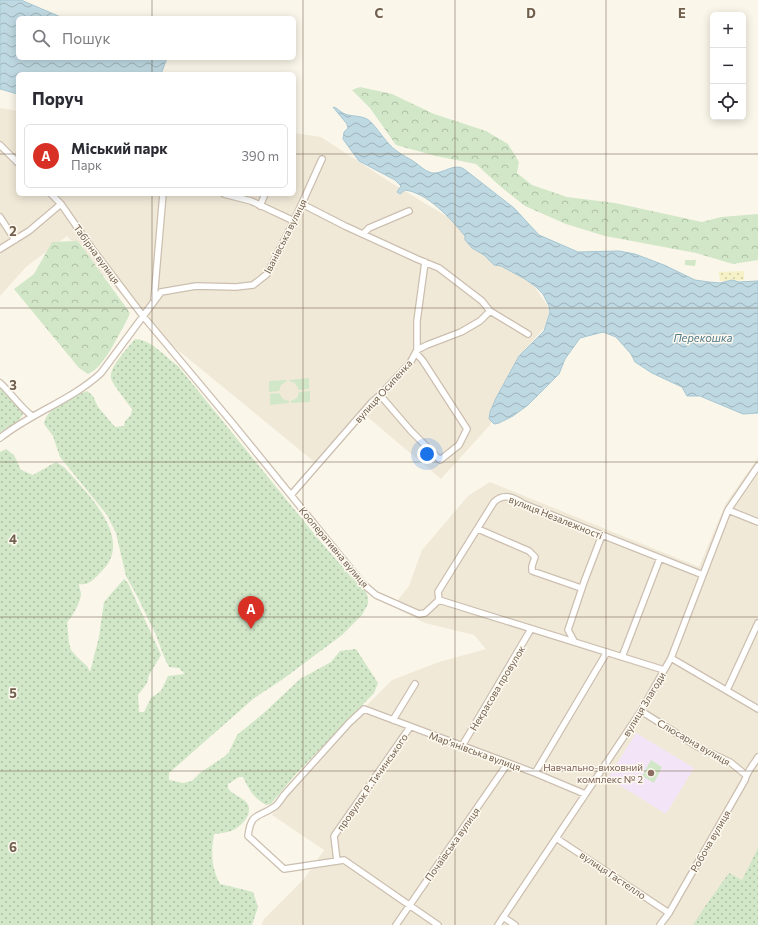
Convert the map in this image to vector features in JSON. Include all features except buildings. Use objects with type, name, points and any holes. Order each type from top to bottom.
[{"type":"street","points":[[0,146],[16,161]]},
{"type":"street","name":"Іванівська вулиця","points":[[0,438],[32,416],[89,384],[101,373],[161,292],[196,286],[236,287],[253,285],[267,274],[294,221],[322,159]]},
{"type":"street","name":"Табірна вулиця","points":[[53,196],[61,204],[93,250],[143,316]]},
{"type":"street","points":[[151,306],[155,297],[163,196]]},
{"type":"street","points":[[232,196],[251,201],[294,221]]},
{"type":"street","points":[[260,206],[264,196]]},
{"type":"street","points":[[0,249],[30,231],[61,204]]},
{"type":"street","points":[[302,204],[363,234],[439,268],[482,301],[490,311],[528,334]]},
{"type":"street","points":[[363,234],[369,228],[409,211]]},
{"type":"street","points":[[0,217],[15,240]]},
{"type":"street","points":[[380,395],[411,431],[440,460],[459,445],[467,429],[424,361],[416,351],[417,321],[425,262]]},
{"type":"street","name":"вулиця Осипенка","points":[[291,494],[372,402],[410,363],[416,351],[427,345],[461,332],[480,321],[490,311]]},
{"type":"street","name":"Кооперативна вулиця","points":[[143,316],[291,494],[363,584],[376,595],[419,614],[425,613],[438,600]]},
{"type":"street","points":[[0,382],[32,416]]},
{"type":"street","name":"вулиця Злагоди","points":[[498,925],[641,711],[671,658],[728,510],[758,466]]},
{"type":"street","name":"вулиця Незалежності","points":[[438,600],[438,592],[478,530],[494,502],[503,496],[511,497],[524,504],[703,575]]},
{"type":"street","points":[[728,510],[758,522]]},
{"type":"street","points":[[478,530],[529,551],[535,557],[532,571],[581,588]]},
{"type":"street","points":[[574,641],[568,630],[581,588],[602,535]]},
{"type":"street","points":[[622,657],[660,558]]},
{"type":"street","points":[[438,600],[664,670]]},
{"type":"street","points":[[727,690],[758,623]]},
{"type":"street","name":"Некрасова провулок","points":[[462,746],[531,629]]},
{"type":"street","points":[[535,773],[607,652]]},
{"type":"street","points":[[671,658],[758,709]]},
{"type":"street","points":[[393,720],[415,684]]},
{"type":"street","name":"Мар’янівська вулиця","points":[[337,861],[284,869],[248,836],[249,824],[256,816],[275,807],[349,723],[364,709],[535,773],[585,794]]},
{"type":"street","name":"Слюсарна вулиця","points":[[641,711],[698,747],[730,762],[746,775]]},
{"type":"street","name":"провулок Р. Тичинського","points":[[337,861],[334,836],[410,727]]},
{"type":"street","name":"Робоча вулиця","points":[[660,925],[669,913],[745,780],[746,775],[758,758]]},
{"type":"street","name":"Почаївська вулиця","points":[[396,925],[508,763]]},
{"type":"street","name":"вулиця Гастелло","points":[[556,838],[669,913]]},
{"type":"street","points":[[337,861],[344,860],[438,925]]},
{"type":"street","points":[[503,917],[515,925]]},
{"type":"shaded area","points":[[0,108],[16,111],[16,196],[296,196],[296,133],[321,137],[390,182],[451,219],[528,278],[550,309],[545,327],[521,354],[490,425],[441,479],[365,415],[317,464],[157,333],[67,236],[26,267],[0,296]]},
{"type":"shaded area","points":[[758,458],[758,925],[261,925],[264,919],[304,879],[324,850],[272,815],[308,764],[392,680],[439,662],[486,649],[474,635],[425,623],[393,606],[409,586],[422,550],[468,496],[490,482],[699,567],[726,503]]},
{"type":"shaded area","name":"Навчально-виховний комплекс № 2","points":[[636,733],[694,768],[666,814],[608,778]]},
{"type":"green space","points":[[360,87],[392,94],[434,114],[486,131],[508,144],[519,162],[517,173],[532,185],[567,197],[615,203],[702,222],[721,217],[758,214],[758,260],[733,264],[696,253],[605,236],[566,224],[525,206],[476,164],[436,156],[396,145],[370,108],[352,90]]},
{"type":"green space","points":[[77,241],[130,313],[105,358],[94,371],[88,374],[79,368],[14,289],[34,274],[52,242]]},
{"type":"green space","points":[[685,260],[696,260],[695,266],[685,265]]},
{"type":"green space","points":[[135,339],[152,345],[178,366],[315,535],[352,578],[365,590],[368,597],[368,604],[362,615],[342,635],[283,679],[253,699],[169,773],[169,780],[183,783],[192,781],[201,772],[224,757],[229,752],[237,735],[265,712],[300,679],[331,662],[340,651],[356,649],[378,683],[374,693],[295,775],[271,804],[266,805],[255,796],[243,777],[239,777],[228,784],[230,791],[246,802],[249,810],[246,818],[237,828],[229,832],[214,834],[212,847],[213,865],[220,884],[253,892],[258,907],[252,925],[0,925],[0,452],[6,449],[14,455],[21,470],[33,475],[56,462],[64,467],[95,503],[104,516],[110,531],[113,545],[110,559],[101,572],[91,581],[86,584],[79,584],[81,594],[80,601],[74,613],[67,622],[71,650],[87,666],[90,672],[99,637],[104,602],[124,579],[128,583],[161,655],[149,675],[147,683],[138,695],[139,712],[144,712],[151,698],[161,691],[168,676],[185,674],[179,668],[169,667],[156,635],[126,576],[116,533],[107,515],[60,457],[53,436],[44,424],[49,413],[61,403],[87,391],[93,396],[98,407],[115,427],[124,426],[125,421],[131,415],[132,409],[114,385],[111,374],[116,363]]},
{"type":"green space","points":[[309,378],[309,389],[299,390],[295,383],[289,381],[289,380]]},
{"type":"green space","points":[[287,380],[281,385],[279,391],[269,392],[269,381]]},
{"type":"green space","points":[[0,386],[23,414],[18,422],[0,434]]},
{"type":"green space","points":[[310,391],[310,402],[291,403],[291,401],[297,398],[299,392]]},
{"type":"green space","points":[[279,393],[283,399],[289,401],[289,403],[270,405],[270,394]]},
{"type":"green space","points":[[651,760],[662,767],[654,783],[642,776]]},
{"type":"green space","points":[[758,848],[758,925],[693,925],[729,873],[742,880]]},
{"type":"sand","points":[[744,271],[744,280],[720,281],[719,272]]},
{"type":"water","points":[[0,0],[21,0],[58,16],[16,16],[16,60],[166,60],[162,72],[16,72],[16,93],[0,89]]},
{"type":"water","name":"Перекошка","points":[[333,107],[346,114],[367,119],[392,147],[427,171],[438,173],[455,167],[464,169],[514,208],[539,235],[578,252],[619,251],[635,254],[664,265],[695,280],[720,283],[732,280],[739,282],[758,281],[758,413],[743,414],[700,396],[687,396],[682,387],[652,373],[635,362],[631,354],[616,337],[603,332],[580,338],[565,359],[559,374],[528,405],[513,416],[494,424],[489,419],[490,412],[496,398],[519,356],[544,331],[550,312],[549,306],[543,294],[525,279],[501,266],[494,265],[484,255],[472,248],[465,240],[465,236],[453,222],[430,201],[414,192],[405,190],[400,194],[397,192],[401,186],[395,180],[359,161],[343,139],[344,132],[348,128],[347,124]]},
{"type":"place","name":"Міський парк","points":[[251,629]]},
{"type":"place","name":"Навчально-виховний комплекс № 2","points":[[651,773]]}]
